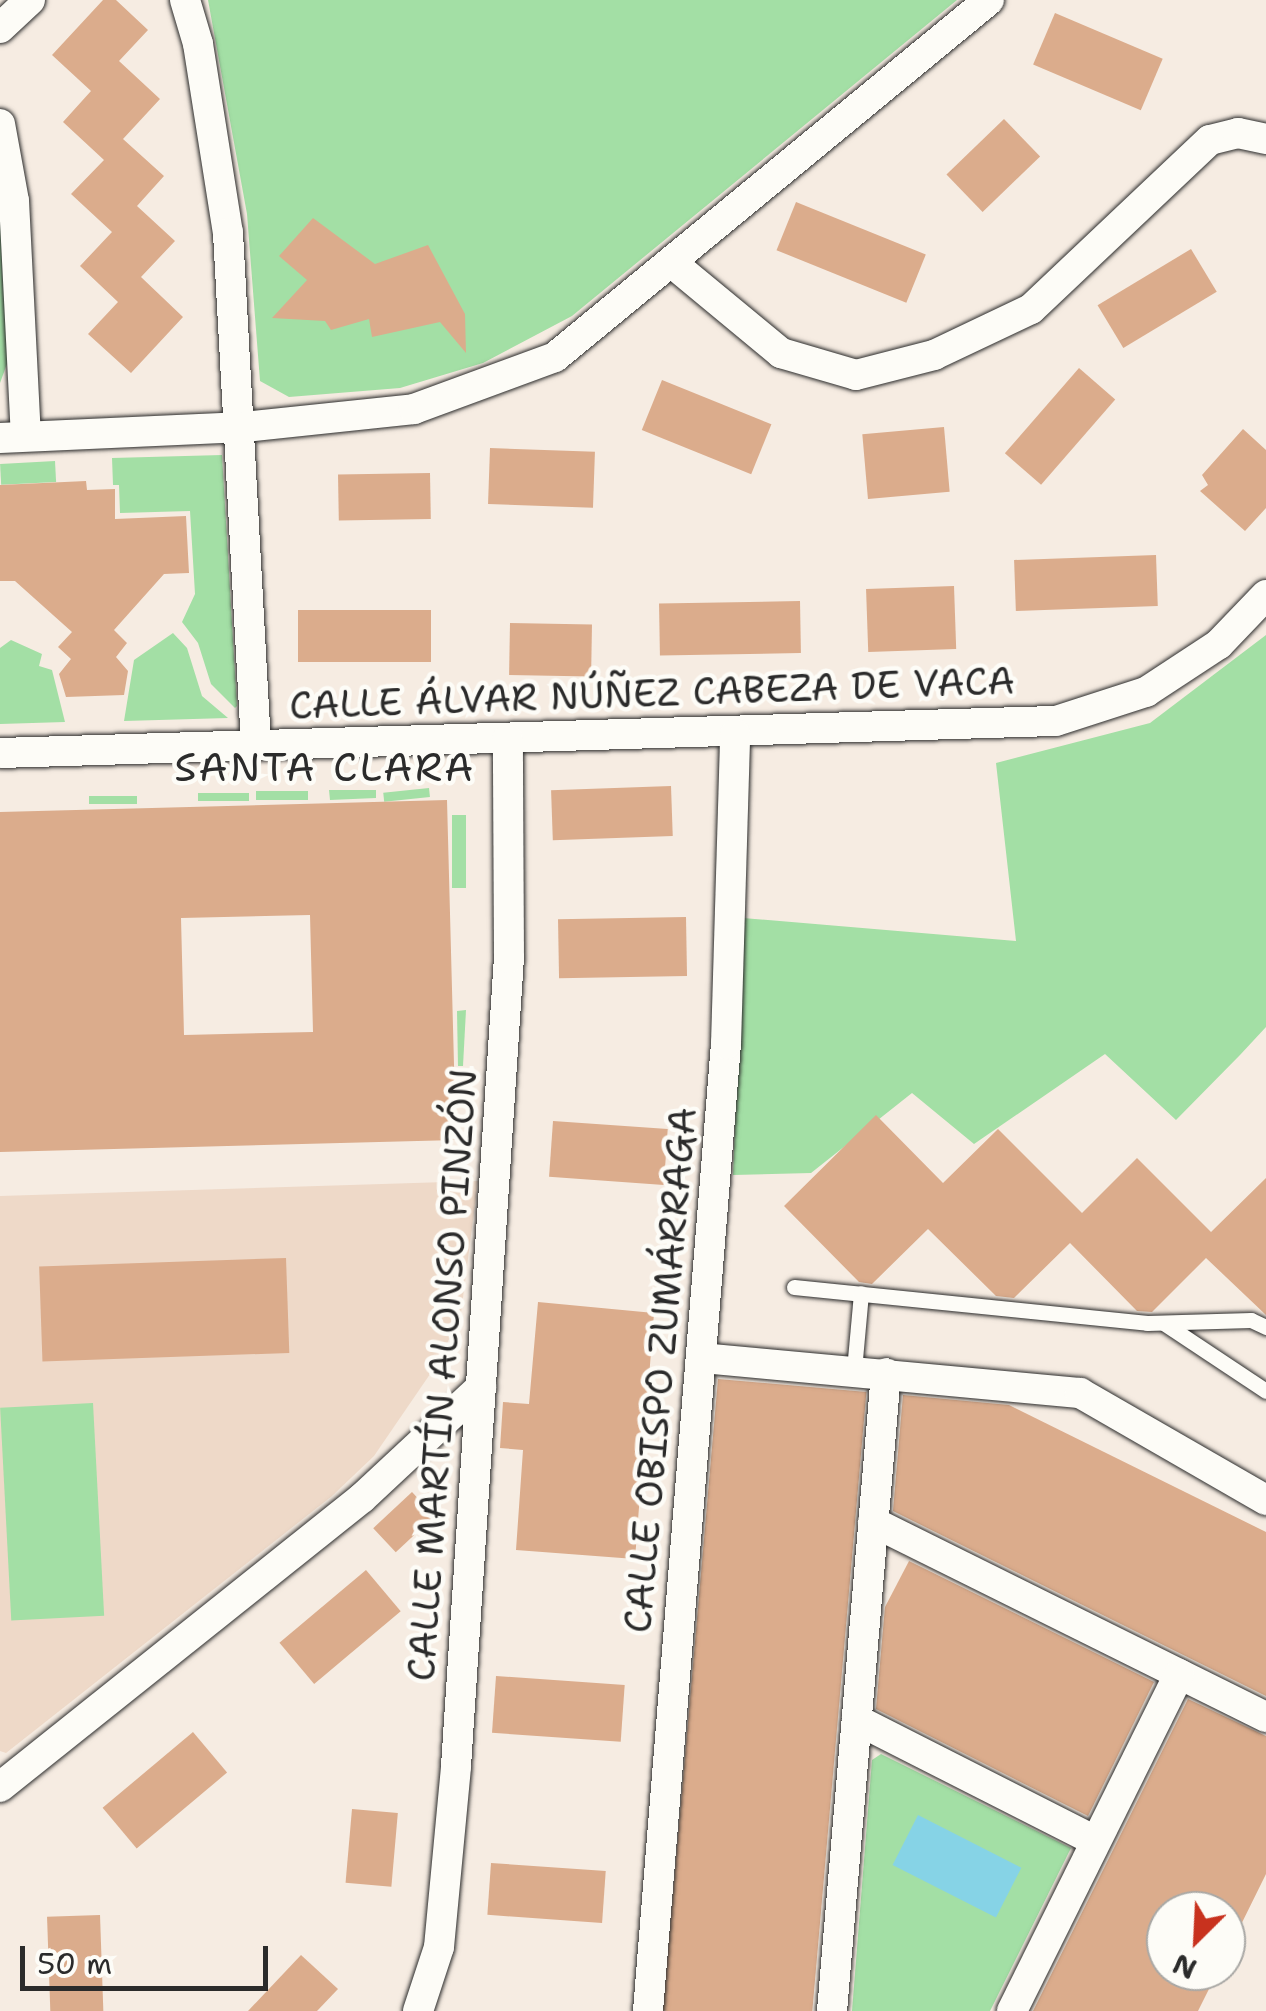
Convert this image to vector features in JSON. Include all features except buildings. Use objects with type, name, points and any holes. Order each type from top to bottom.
[{"type":"street","points":[[0,28],[30,0]]},
{"type":"street","points":[[185,0],[198,44],[228,233],[244,427],[256,745]]},
{"type":"street","points":[[0,124],[14,201],[13,437],[244,427],[414,409],[555,356],[989,0]]},
{"type":"street","points":[[671,262],[781,354],[856,374],[934,355],[1031,309],[1210,140],[1238,134],[1266,139]]},
{"type":"street","name":"CALLE ÁLVAR NÚÑEZ CABEZA DE VACA","points":[[0,753],[734,734],[1056,721],[1146,692],[1219,644],[1266,594]]},
{"type":"street","name":"CALLE OBISPO ZUMÁRRAGA","points":[[648,2011],[726,1044],[734,734]]},
{"type":"street","name":"CALLE MARTÍN ALONSO PINZÓN","points":[[418,2011],[439,1947],[481,1387],[509,958],[508,739]]},
{"type":"street","points":[[702,1358],[1080,1393],[1266,1500]]},
{"type":"street","points":[[832,2011],[886,1373]]},
{"type":"street","points":[[0,1787],[362,1498],[481,1387]]},
{"type":"street","points":[[873,1522],[1266,1718]]},
{"type":"street","points":[[1012,2011],[1179,1674]]},
{"type":"street","points":[[856,1720],[1095,1841]]},
{"type":"lane","points":[[794,1287],[1165,1324],[1252,1320],[1266,1327]]},
{"type":"lane","points":[[854,1370],[861,1294]]},
{"type":"lane","points":[[1165,1324],[1266,1391]]},
{"type":"shaded area","points":[[478,1181],[461,1313],[439,1361],[374,1456],[332,1496],[6,1753],[0,1751],[0,1196]]},
{"type":"green space","points":[[208,0],[957,0],[572,316],[483,363],[400,388],[289,397],[260,381],[247,214]]},
{"type":"green space","points":[[0,202],[11,353],[0,383]]},
{"type":"green space","points":[[222,455],[235,708],[211,684],[198,643],[182,622],[195,594],[190,511],[120,513],[119,485],[113,485],[112,458]]},
{"type":"green space","points":[[55,461],[56,482],[1,485],[0,464]]},
{"type":"green space","points":[[173,633],[187,648],[202,696],[228,718],[124,721],[134,660]]},
{"type":"green space","points":[[1266,635],[1266,1027],[1176,1120],[1105,1054],[974,1144],[912,1093],[811,1173],[733,1175],[743,918],[1016,941],[996,763],[1150,723]]},
{"type":"green space","points":[[11,640],[42,654],[39,666],[52,670],[65,722],[0,724],[0,648]]},
{"type":"green space","points":[[429,788],[430,797],[384,802],[383,793]]},
{"type":"green space","points":[[329,790],[376,790],[376,798],[330,800]]},
{"type":"green space","points":[[256,791],[308,791],[308,800],[256,800]]},
{"type":"green space","points":[[198,793],[249,793],[249,801],[198,801]]},
{"type":"green space","points":[[89,796],[137,796],[137,804],[89,804]]},
{"type":"green space","points":[[452,815],[466,815],[466,888],[452,888]]},
{"type":"green space","points":[[466,1010],[463,1066],[458,1066],[457,1011]]},
{"type":"green space","points":[[93,1403],[104,1616],[11,1621],[0,1408]]},
{"type":"green space","points":[[881,1754],[1071,1848],[990,2011],[852,2011],[872,1760]]},
{"type":"water","points":[[918,1815],[1021,1868],[996,1918],[893,1865]]},
{"type":"district","name":"SANTA CLARA","points":[[325,767]]}]
